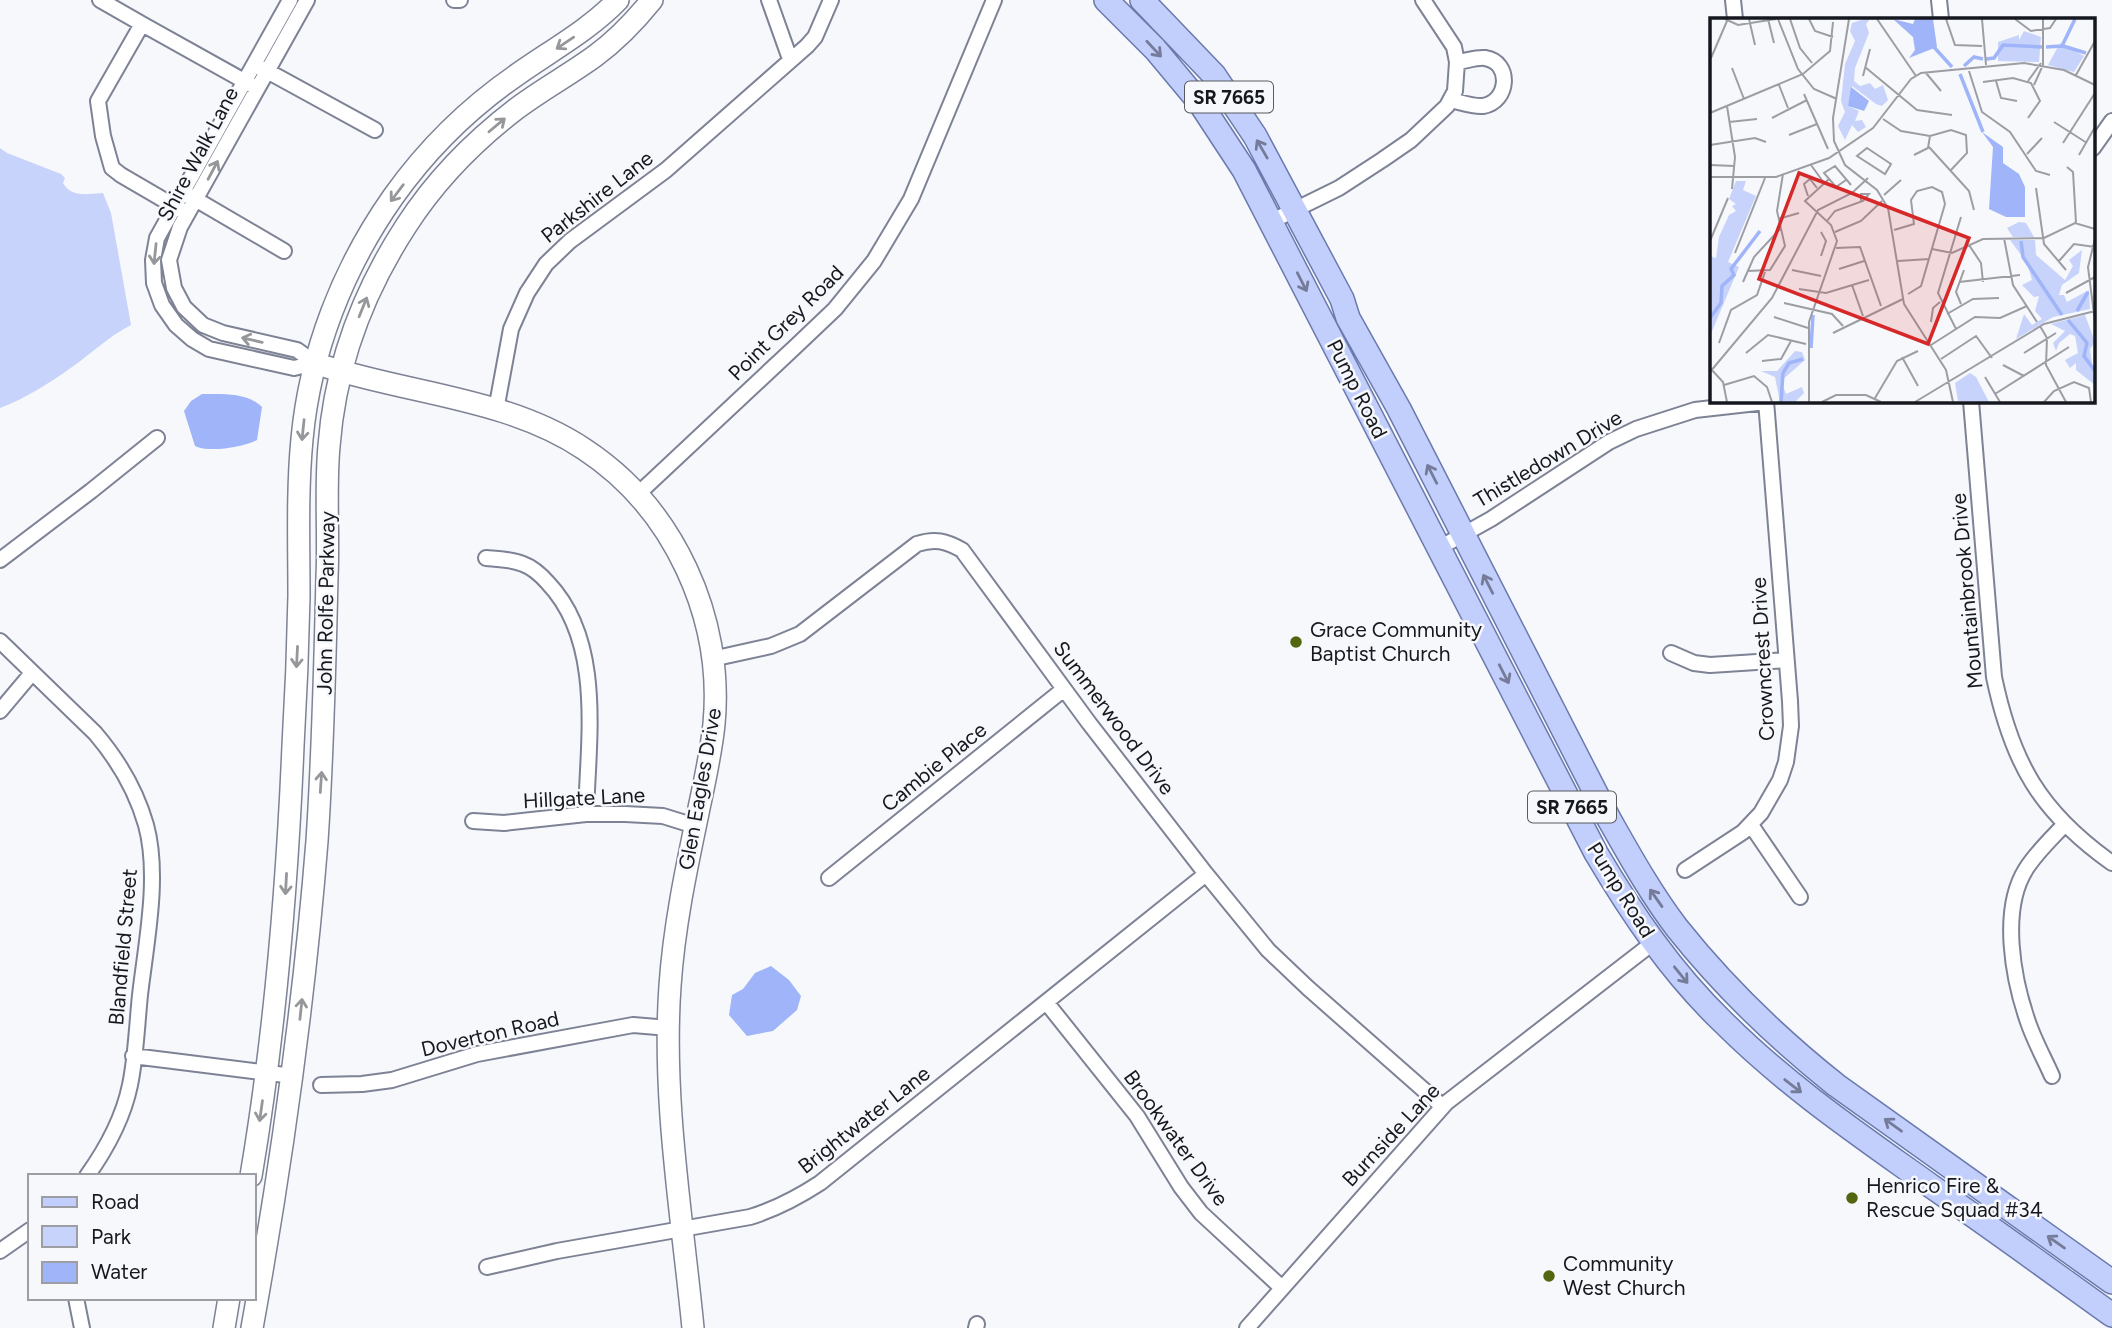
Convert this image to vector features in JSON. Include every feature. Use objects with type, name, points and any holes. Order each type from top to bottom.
[{"type":"main road","name":"John Rolfe Parkway","points":[[251,1174],[266,1072],[285,895],[299,628],[299,482],[305,411],[315,363],[348,274],[380,217],[420,163],[446,134],[478,105],[592,23],[618,0]]},
{"type":"main road","name":"John Rolfe Parkway","points":[[252,1328],[293,1076],[318,831],[327,596],[327,481],[329,444],[341,371],[367,296],[387,258],[440,180],[506,117],[616,39],[652,0]]},
{"type":"main road","name":"Pump Road","points":[[1106,0],[1155,49],[1200,103],[1244,170],[1596,853],[1654,943],[1686,983],[1778,1074],[1825,1112],[2112,1315]]},
{"type":"main road","name":"Pump Road","points":[[1142,0],[1214,75],[1255,136],[1342,299],[1348,318],[1399,409],[1609,819],[1633,863],[1676,926],[1709,966],[1764,1024],[1796,1053],[1836,1085],[2112,1282]]},
{"type":"main road","name":"Glen Eagles Drive","points":[[315,363],[496,410],[543,426],[585,449],[638,495],[676,546],[694,585],[705,618],[712,659],[714,726],[675,937],[669,1028],[672,1118],[693,1328]]},
{"type":"main road","points":[[224,1328],[229,1300]]},
{"type":"street","points":[[100,0],[251,85]]},
{"type":"street","points":[[454,0],[460,0]]},
{"type":"street","points":[[769,0],[790,59]]},
{"type":"street","name":"Parkshire Lane","points":[[496,410],[511,329],[527,293],[546,264],[570,242],[666,170],[807,46],[815,37],[831,0]]},
{"type":"street","name":"Point Grey Road","points":[[638,495],[825,318],[874,261],[911,199],[993,0]]},
{"type":"street","points":[[1270,222],[1339,188],[1382,160],[1421,131],[1447,106],[1455,91],[1457,62],[1454,47],[1423,0]]},
{"type":"street","points":[[1733,0],[1735,18]]},
{"type":"street","points":[[1939,0],[1941,18]]},
{"type":"street","name":"Shire Walk Lane","points":[[181,210],[196,200],[260,67],[298,2]]},
{"type":"street","points":[[142,24],[98,101],[98,114],[112,168],[181,210]]},
{"type":"street","points":[[1450,100],[1484,106],[1498,99],[1504,86],[1502,71],[1492,60],[1484,58],[1457,62]]},
{"type":"street","points":[[260,67],[374,130]]},
{"type":"street","name":"Shire Walk Lane","points":[[251,85],[183,191],[180,227],[169,260],[174,288],[184,307],[203,325],[223,333],[297,350],[315,363]]},
{"type":"street","points":[[2094,147],[2112,121]]},
{"type":"street","points":[[183,191],[284,251]]},
{"type":"street","name":"Thistledown Drive","points":[[1439,548],[1609,442],[1636,429],[1695,410],[1766,402]]},
{"type":"street","name":"Crowncrest Drive","points":[[1685,870],[1751,825],[1780,780],[1786,762],[1791,726],[1766,402]]},
{"type":"street","name":"Mountainbrook Drive","points":[[1971,402],[1994,677],[2001,712],[2013,748],[2027,775],[2048,805],[2089,847],[2112,863]]},
{"type":"street","points":[[0,560],[157,438]]},
{"type":"street","name":"Summerwood Drive","points":[[712,659],[771,646],[800,634],[909,548],[926,541],[939,540],[962,550],[1064,689],[1206,874],[1279,961],[1442,1107]]},
{"type":"street","points":[[486,558],[514,561],[539,573],[556,591],[576,624],[586,658],[589,682],[586,814]]},
{"type":"street","name":"Blandfield Street","points":[[0,641],[109,749],[125,773],[146,825],[152,859],[152,885],[130,1085],[117,1125],[88,1174]]},
{"type":"street","points":[[1671,653],[1694,663],[1710,665],[1786,660]]},
{"type":"street","points":[[0,711],[32,673]]},
{"type":"street","name":"Cambie Place","points":[[829,878],[1064,689]]},
{"type":"street","name":"Hillgate Lane","points":[[473,821],[504,823],[586,814],[663,816],[695,826]]},
{"type":"street","points":[[2053,1076],[2036,1043],[2021,1000],[2012,940],[2012,910],[2024,871],[2064,824]]},
{"type":"street","points":[[1751,825],[1800,897]]},
{"type":"street","name":"Brightwater Lane","points":[[487,1267],[557,1251],[750,1217],[773,1210],[803,1194],[1206,874]]},
{"type":"street","name":"Burnside Lane","points":[[1247,1328],[1442,1107],[1654,943]]},
{"type":"street","name":"Brookwater Drive","points":[[1046,1002],[1137,1116],[1200,1213],[1282,1288]]},
{"type":"street","name":"Doverton Road","points":[[321,1085],[392,1080],[477,1054],[633,1025],[669,1028]]},
{"type":"street","points":[[133,1056],[293,1076]]},
{"type":"street","points":[[0,1251],[28,1231]]},
{"type":"street","points":[[76,1300],[82,1328]]},
{"type":"green space","points":[[0,148],[61,174],[65,178],[63,183],[66,188],[75,193],[103,193],[111,213],[131,325],[46,384],[0,408]]},
{"type":"water","points":[[202,394],[242,396],[262,407],[257,440],[226,448],[195,446],[184,411],[191,401]]},
{"type":"water","points":[[771,966],[789,980],[801,996],[797,1010],[773,1031],[747,1036],[729,1015],[732,995],[743,989],[755,973]]},
{"type":"place","name":"Grace Community Baptist Church","points":[[1296,642]]},
{"type":"place","name":"Henrico Fire & Rescue Squad #34","points":[[1852,1198]]},
{"type":"place","name":"Community West Church","points":[[1549,1276]]}]
